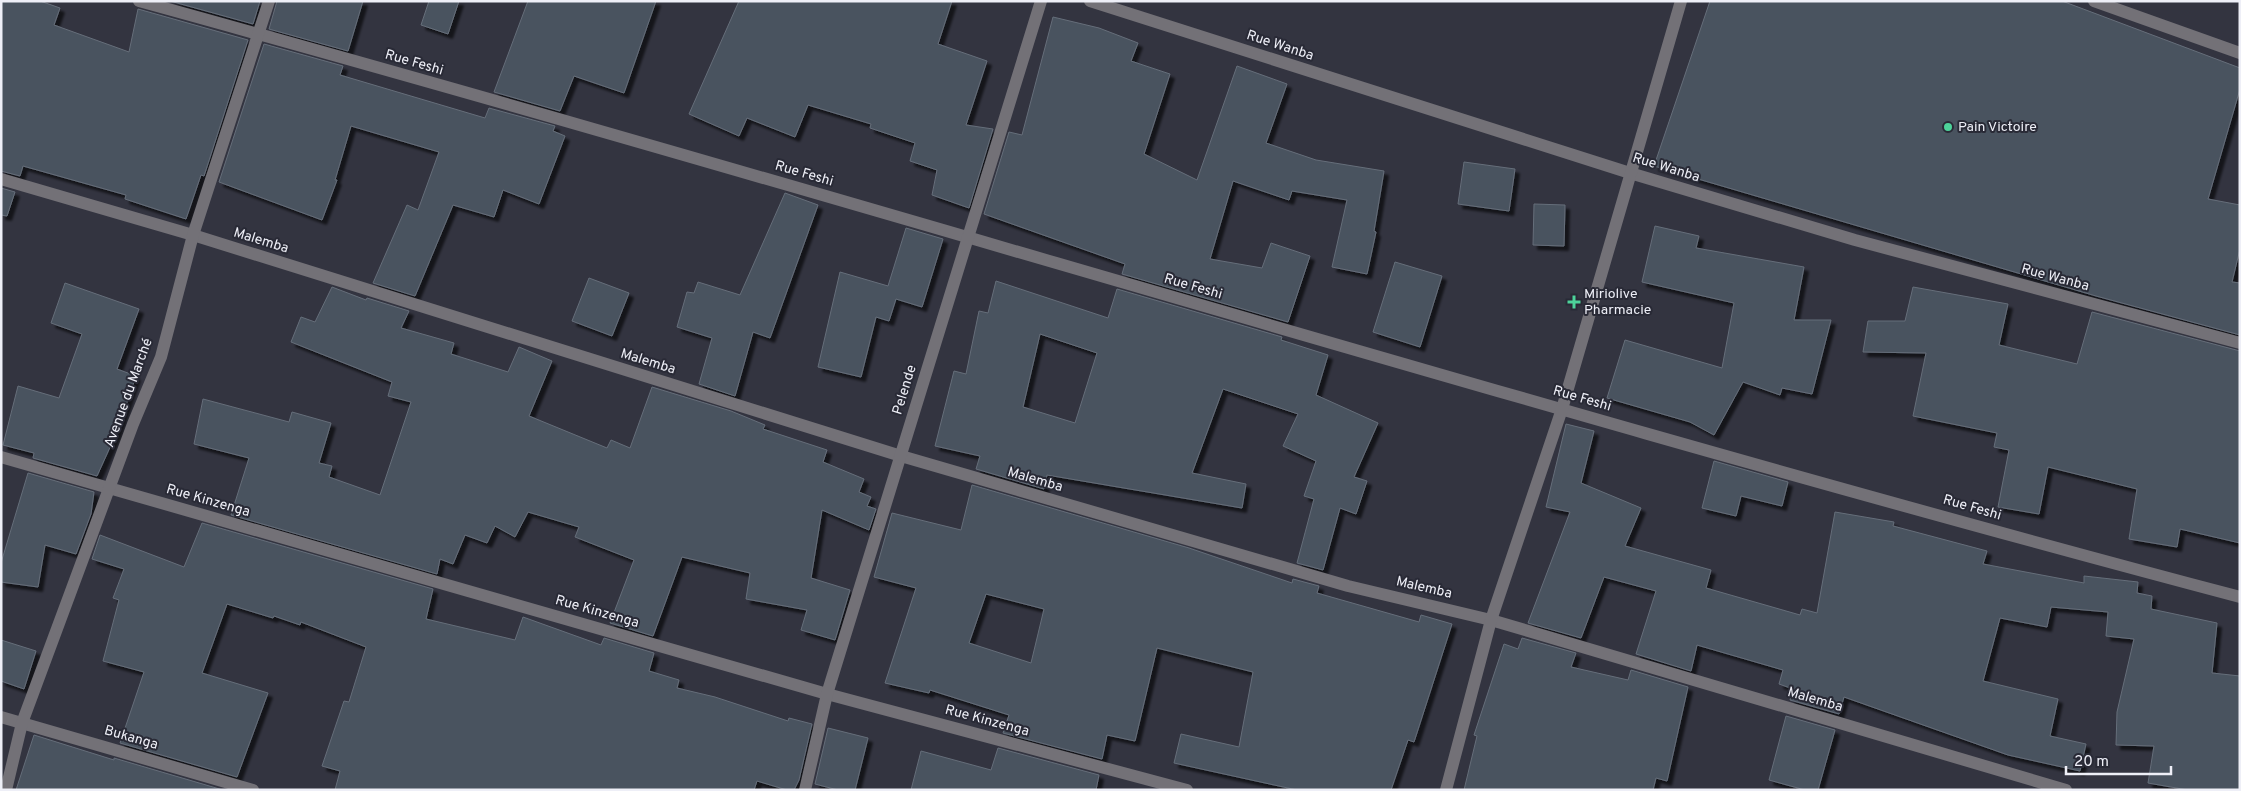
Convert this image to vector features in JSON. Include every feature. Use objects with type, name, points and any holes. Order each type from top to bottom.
[{"type":"street","name":"Rue Feshi","points":[[139,1],[968,237],[1562,409],[2240,597]]},
{"type":"street","name":"Avenue du Marché","points":[[6,790],[22,723],[111,488],[133,424],[160,357],[193,235],[268,1]]},
{"type":"street","name":"Pelende","points":[[805,790],[827,694],[1041,1]]},
{"type":"street","name":"Rue Wanba","points":[[1090,1],[1630,173],[1855,240],[2240,343]]},
{"type":"street","points":[[1446,790],[1491,620],[1562,409],[1681,1]]},
{"type":"street","points":[[2094,1],[2240,53]]},
{"type":"street","name":"Malemba","points":[[1,179],[193,235],[901,456],[1348,586],[1491,620],[2066,790]]},
{"type":"street","name":"Rue Kinzenga","points":[[1,457],[827,694],[1186,790]]},
{"type":"street","name":"Bukanga","points":[[1,717],[253,790]]},
{"type":"building","points":[[1,1],[40,1],[60,8],[54,25],[129,52],[138,9],[248,40],[204,176],[201,175],[186,219],[125,199],[126,195],[23,166],[20,176],[1,171]]},
{"type":"building","points":[[170,1],[260,1],[253,24]]},
{"type":"building","points":[[277,1],[363,1],[348,51],[269,29]]},
{"type":"building","points":[[429,1],[459,1],[448,34],[421,25]]},
{"type":"building","points":[[528,1],[656,1],[624,93],[574,76],[560,111],[494,92]]},
{"type":"building","points":[[739,1],[952,1],[938,44],[987,61],[966,125],[993,129],[969,208],[932,195],[937,170],[910,161],[915,143],[870,128],[871,124],[808,105],[795,137],[747,118],[739,136],[689,114]]},
{"type":"building","name":"Pain Victoire","points":[[1710,1],[2062,1],[2240,68],[2240,89],[2208,199],[2240,205],[2240,249],[2232,282],[2240,283],[2240,335],[2096,296],[1654,166]]},
{"type":"building","points":[[1053,17],[1099,28],[1138,43],[1131,61],[1170,74],[1144,154],[1197,180],[1237,66],[1287,84],[1266,143],[1316,160],[1384,171],[1374,231],[1376,232],[1367,274],[1332,267],[1347,200],[1292,191],[1289,200],[1233,181],[1210,259],[1262,268],[1271,243],[1310,256],[1288,322],[1122,274],[1125,264],[984,214],[1009,132],[1022,135]]},
{"type":"building","points":[[264,44],[343,66],[340,75],[485,118],[489,108],[555,126],[553,131],[565,136],[539,204],[503,190],[494,217],[453,205],[415,296],[373,283],[407,205],[418,210],[439,152],[351,126],[335,180],[337,180],[322,220],[219,182]]},
{"type":"building","points":[[1464,162],[1515,169],[1509,211],[1458,204]]},
{"type":"building","points":[[1,188],[15,192],[7,216],[1,215]]},
{"type":"building","points":[[785,193],[818,205],[770,338],[753,332],[735,396],[699,384],[712,338],[677,327],[687,292],[694,293],[698,282],[740,295]]},
{"type":"building","points":[[1534,204],[1565,205],[1564,246],[1533,245]]},
{"type":"building","points":[[1655,226],[1699,236],[1696,248],[1804,267],[1794,320],[1831,320],[1812,394],[1782,388],[1780,395],[1743,382],[1714,435],[1690,422],[1607,398],[1625,340],[1722,368],[1734,303],[1642,282]]},
{"type":"building","points":[[906,228],[943,239],[922,307],[896,299],[889,321],[876,317],[861,377],[818,367],[840,272],[888,286]]},
{"type":"building","points":[[1395,262],[1442,276],[1420,347],[1373,332]]},
{"type":"building","points":[[589,278],[629,293],[612,336],[572,321]]},
{"type":"building","points":[[996,281],[1108,318],[1117,289],[1282,337],[1281,340],[1328,355],[1316,395],[1378,423],[1354,477],[1367,481],[1356,514],[1340,508],[1323,570],[1297,563],[1314,499],[1304,496],[1316,461],[1283,446],[1298,414],[1223,389],[1192,473],[1246,484],[1242,508],[1047,475],[1044,489],[976,469],[980,456],[935,446],[954,371],[966,374],[979,311],[988,313]],"holes":[[[1040,334],[1097,353],[1075,423],[1023,407]]]},
{"type":"building","points":[[65,283],[139,309],[117,369],[136,376],[116,434],[97,476],[33,458],[34,453],[3,445],[18,386],[59,398],[82,334],[51,323]]},
{"type":"building","points":[[332,287],[366,300],[367,298],[409,311],[401,328],[454,343],[451,354],[508,372],[519,347],[552,361],[529,416],[607,448],[611,440],[630,448],[652,387],[731,411],[765,425],[763,429],[827,450],[823,462],[864,479],[859,492],[871,497],[867,506],[876,509],[869,530],[822,510],[811,578],[850,590],[835,640],[801,630],[807,610],[746,599],[750,573],[682,557],[653,636],[610,623],[634,560],[575,537],[579,527],[528,512],[515,537],[495,526],[487,543],[465,535],[453,564],[440,559],[437,574],[231,515],[249,458],[194,444],[203,399],[289,422],[292,412],[331,423],[319,463],[332,466],[329,477],[380,495],[411,402],[388,396],[392,382],[291,342],[301,317],[315,322]]},
{"type":"building","points":[[1913,287],[2008,304],[1999,345],[2077,364],[2092,312],[2240,351],[2240,543],[2180,529],[2177,547],[2129,539],[2137,489],[2048,467],[2039,514],[1998,507],[2009,450],[1994,447],[1997,433],[1913,416],[1926,353],[1863,352],[1868,321],[1905,321]]},
{"type":"building","points":[[1566,424],[1594,431],[1581,483],[1641,508],[1625,546],[1711,570],[1706,588],[1800,615],[1802,609],[1817,613],[1835,512],[1894,522],[1893,526],[1987,551],[1983,564],[2084,583],[2084,576],[2138,582],[2137,593],[2152,596],[2151,609],[2217,623],[2212,673],[2240,676],[2240,790],[2188,790],[2148,783],[2154,746],[2116,745],[2117,712],[2134,639],[2106,636],[2108,612],[2051,607],[2047,627],[2000,618],[1983,681],[2058,699],[2050,736],[2086,744],[2080,771],[2008,755],[1844,697],[1839,714],[1790,700],[1793,689],[1779,684],[1783,670],[1697,645],[1691,671],[1636,654],[1656,591],[1604,577],[1581,638],[1528,623],[1570,512],[1546,507]]},
{"type":"building","points":[[1714,461],[1788,482],[1782,506],[1741,496],[1736,516],[1702,508]]},
{"type":"building","points":[[28,473],[94,492],[91,514],[76,554],[45,545],[38,587],[1,582],[1,563]]},
{"type":"building","points":[[972,485],[1189,548],[1292,583],[1293,579],[1319,586],[1317,593],[1419,622],[1421,615],[1452,624],[1414,742],[1408,740],[1391,790],[1297,790],[1174,763],[1181,734],[1239,747],[1253,672],[1157,648],[1135,741],[1107,735],[1102,759],[1003,733],[1009,715],[930,690],[929,693],[885,683],[916,588],[874,577],[892,513],[961,530]],"holes":[[[986,594],[1044,609],[1031,663],[969,643]]]},
{"type":"building","points":[[202,523],[433,589],[426,619],[515,640],[523,617],[601,645],[604,638],[654,653],[649,671],[679,680],[677,688],[715,697],[788,721],[789,718],[812,724],[799,780],[794,790],[787,790],[757,781],[754,790],[335,790],[340,771],[322,766],[344,701],[349,702],[366,647],[301,622],[300,625],[227,604],[202,673],[268,693],[237,777],[120,743],[144,672],[103,661],[119,600],[113,598],[124,569],[92,559],[100,535],[184,567]]},
{"type":"building","points":[[1522,638],[1576,653],[1571,667],[1628,680],[1631,670],[1688,687],[1667,781],[1656,778],[1653,790],[1464,790],[1477,736],[1474,735],[1504,644],[1518,649]]},
{"type":"building","points":[[1,640],[36,651],[24,689],[1,681]]},
{"type":"building","points":[[1786,716],[1835,730],[1818,790],[1805,790],[1769,780]]},
{"type":"building","points":[[828,728],[868,738],[855,790],[838,790],[815,784]]},
{"type":"building","points":[[34,735],[114,760],[114,758],[223,790],[16,790]]},
{"type":"building","points":[[998,748],[1099,775],[1096,790],[911,790],[921,751],[991,770]]},
{"type":"place","name":"Pain Victoire","points":[[1948,127]]},
{"type":"place","name":"Miriolive Pharmacie","points":[[1574,302]]}]
